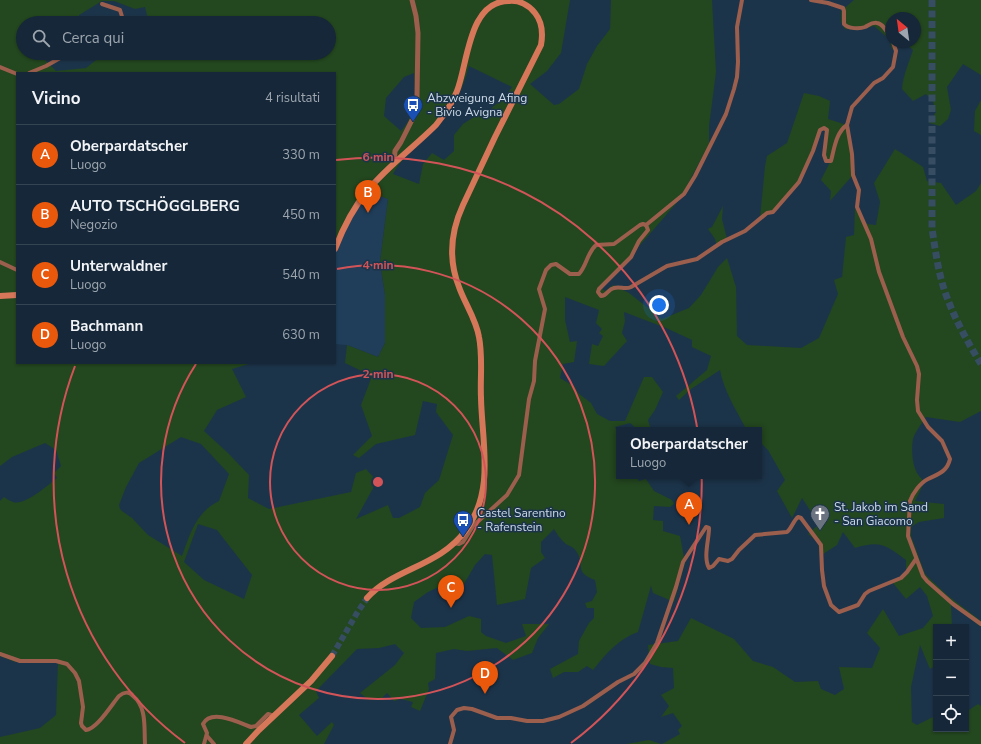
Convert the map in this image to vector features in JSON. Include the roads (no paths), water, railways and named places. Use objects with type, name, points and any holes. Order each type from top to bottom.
[{"type":"main road","points":[[336,247],[349,219],[361,199],[378,179],[436,125],[453,99],[458,90],[474,30],[482,14],[490,6],[505,1],[515,1],[530,8],[537,15],[541,25],[541,45],[494,137],[454,226],[453,235],[452,254],[454,274],[475,324],[479,336],[482,358],[481,398],[486,460],[485,481],[479,505],[466,530],[444,552],[430,561],[384,584],[367,598]]},
{"type":"main road","points":[[0,296],[16,295]]},
{"type":"main road","points":[[246,744],[311,681],[332,656]]},
{"type":"street","points":[[394,164],[395,151],[402,142],[413,118],[417,97],[418,33],[412,0]]},
{"type":"street","points":[[454,543],[459,544],[463,542],[473,526],[507,495],[519,475],[529,399],[534,379],[535,364],[545,309],[539,289],[546,270],[551,265],[556,264],[570,274],[579,274],[590,250],[596,245],[614,244],[643,224],[646,225],[684,194],[695,176],[726,114],[734,89],[737,76],[738,27],[742,0]]},
{"type":"street","points":[[811,0],[828,3],[842,8],[844,11],[844,23],[846,26],[863,28],[871,23],[877,22],[885,29]]},
{"type":"street","points":[[102,4],[120,10],[122,16]]},
{"type":"street","points":[[895,48],[896,51],[893,67],[883,78],[874,83],[852,108],[847,125],[852,154],[853,175],[858,190],[857,207],[871,239],[879,272],[903,336],[917,366],[919,374],[917,400],[918,411],[928,427],[942,441],[950,459],[946,470],[923,483],[915,492],[910,501],[908,536],[922,574],[927,581],[953,604],[981,624]]},
{"type":"street","points":[[31,72],[57,60]]},
{"type":"street","points":[[0,67],[16,74]]},
{"type":"street","points":[[646,225],[648,230],[639,241],[631,257],[599,290],[598,292],[600,296],[605,295],[616,287],[625,289],[631,287],[667,266],[697,259],[722,242],[745,231],[766,213],[773,212],[799,182],[813,151],[820,130],[824,128],[827,130],[824,156],[826,161],[830,162],[842,128],[847,125]]},
{"type":"street","points":[[0,262],[16,270]]},
{"type":"street","points":[[450,744],[454,731],[451,717],[457,710],[464,708],[497,718],[543,721],[559,717],[583,706],[618,682],[637,672],[650,656],[657,643],[674,594],[683,562],[706,527],[708,528],[707,563],[709,568],[719,559],[728,561],[732,559],[738,550],[755,535],[787,532],[798,517],[801,518],[821,545],[824,586],[831,605],[839,612],[858,605],[865,594],[869,591],[901,578],[916,559]]},
{"type":"street","points":[[0,654],[20,661],[56,661],[67,664],[77,677],[83,705],[82,723],[84,728],[88,730],[94,726],[122,693],[127,692],[134,696],[141,705],[143,713],[145,744]]},
{"type":"street","points":[[214,744],[207,736],[203,724],[204,721],[210,717],[228,718],[251,727],[256,726],[268,714],[274,716]]},
{"type":"street","points":[[204,744],[207,736]]},
{"type":"tunnel","points":[[932,0],[932,228],[938,267],[948,299],[961,328],[981,364]]},
{"type":"tunnel","points":[[332,656],[367,598]]},
{"type":"place","name":"Abzweigung Afing - Bivio Avigna","points":[[413,122]]},
{"type":"place","name":"AUTO TSCHÖGGLBERG","points":[[368,213]]},
{"type":"place","name":"Oberpardatscher","points":[[689,525]]},
{"type":"place","name":"St. Jakob im Sand - San Giacomo","points":[[820,531]]},
{"type":"place","name":"Castel Sarentino - Rafenstein","points":[[463,537]]},
{"type":"place","name":"Unterwaldner","points":[[451,608]]},
{"type":"place","name":"Bachmann","points":[[485,694]]}]
